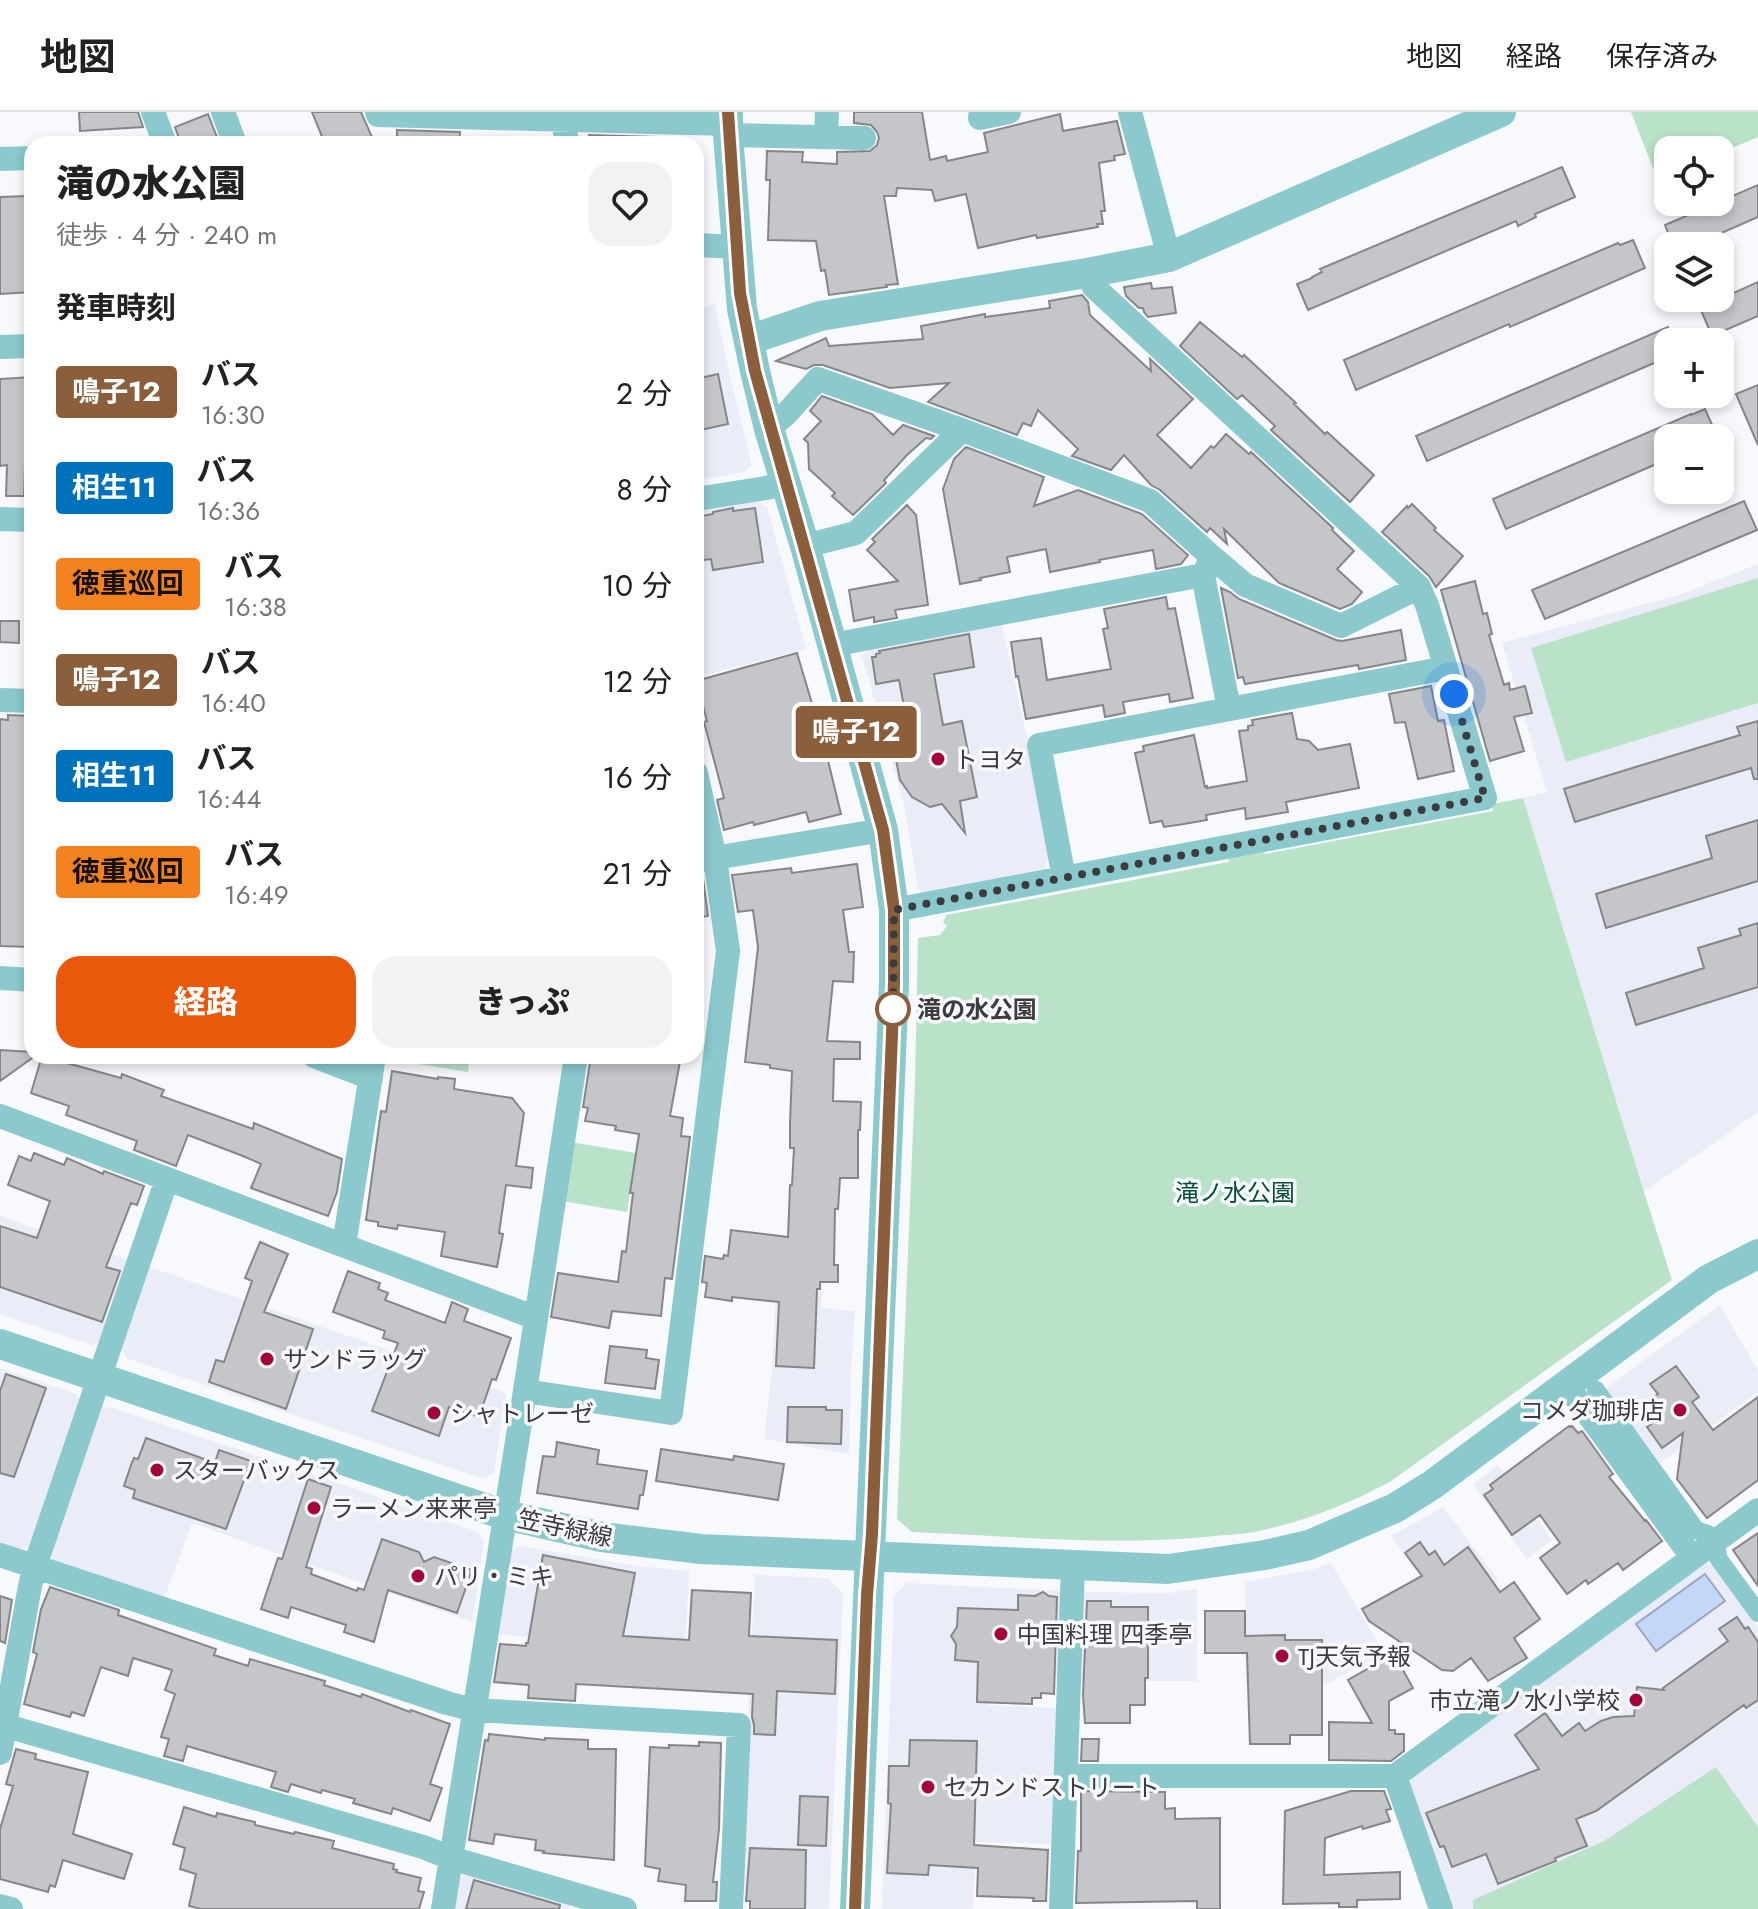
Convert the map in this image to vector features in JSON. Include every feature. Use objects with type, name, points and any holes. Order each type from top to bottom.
[{"type":"street","points":[[153,112],[162,136]]},
{"type":"street","points":[[223,112],[232,136]]},
{"type":"street","points":[[377,112],[378,115],[728,124],[826,137],[864,138]]},
{"type":"street","points":[[826,137],[827,112]]},
{"type":"street","points":[[981,112],[980,118],[1009,112]]},
{"type":"street","points":[[1130,112],[1169,257]]},
{"type":"street","points":[[749,340],[820,316],[1169,257],[1501,112]]},
{"type":"street","points":[[562,120],[566,136]]},
{"type":"street","points":[[728,124],[740,293],[749,340],[769,429],[805,546],[883,830],[894,910],[894,984],[855,1909]]},
{"type":"street","points":[[0,159],[24,158]]},
{"type":"street","points":[[704,245],[738,247]]},
{"type":"street","points":[[894,910],[1485,798],[1419,587],[1094,287],[1087,273]]},
{"type":"street","points":[[0,347],[24,346]]},
{"type":"street","points":[[769,429],[818,379],[1150,501],[1207,566],[1341,626],[1419,587]]},
{"type":"street","points":[[805,546],[856,533],[962,430]]},
{"type":"street","points":[[704,498],[787,483]]},
{"type":"street","points":[[0,519],[24,520]]},
{"type":"street","points":[[832,645],[1207,566]]},
{"type":"street","points":[[1207,566],[1229,709]]},
{"type":"street","points":[[1064,878],[1039,745],[1446,668]]},
{"type":"street","points":[[0,700],[24,701]]},
{"type":"street","points":[[525,1391],[671,1413],[728,951],[705,859],[883,830]]},
{"type":"street","points":[[0,978],[24,980]]},
{"type":"street","points":[[443,1909],[575,1064]]},
{"type":"street","points":[[344,1245],[372,1067]]},
{"type":"street","points":[[0,1116],[536,1318]]},
{"type":"street","points":[[0,1753],[2,1725],[35,1566],[167,1179]]},
{"type":"street","name":"笠寺緑線","points":[[0,1344],[505,1515],[602,1537],[686,1547],[1168,1569],[1265,1555],[1309,1545],[1395,1508],[1582,1387],[1709,1279],[1758,1254]]},
{"type":"street","points":[[1582,1387],[1696,1530],[1712,1541],[1718,1558],[1758,1613]]},
{"type":"street","points":[[1582,1387],[1692,1557]]},
{"type":"street","points":[[1067,1776],[1395,1776],[1758,1510]]},
{"type":"street","points":[[0,1555],[474,1710],[739,1725],[731,1909]]},
{"type":"street","points":[[1061,1909],[1073,1566]]},
{"type":"street","points":[[2,1725],[625,1909]]},
{"type":"street","points":[[1395,1776],[1441,1909]]},
{"type":"street","points":[[0,1906],[11,1909]]},
{"type":"shaded area","points":[[715,303],[752,465],[745,472],[704,479],[704,308]]},
{"type":"shaded area","points":[[757,502],[767,507],[806,649],[704,675],[704,508]]},
{"type":"shaded area","points":[[1758,564],[1758,1112],[1644,1192],[1523,798],[1547,792],[1502,643],[1682,594]]},
{"type":"shaded area","points":[[1001,621],[1027,738],[1048,857],[1044,869],[921,893],[904,805],[862,656],[870,647]]},
{"type":"shaded area","points":[[0,1216],[130,1261],[103,1340],[92,1345],[0,1314]]},
{"type":"shaded area","points":[[147,1266],[506,1393],[494,1473],[483,1479],[126,1358],[120,1346]]},
{"type":"shaded area","points":[[776,1290],[822,1292],[821,1308],[855,1311],[849,1454],[764,1439]]},
{"type":"shaded area","points":[[1720,1305],[1758,1371],[1758,1392],[1660,1463],[1606,1388]]},
{"type":"shaded area","points":[[0,1368],[76,1394],[82,1406],[33,1544],[19,1551],[0,1545]]},
{"type":"shaded area","points":[[110,1407],[478,1532],[484,1541],[472,1622],[192,1523],[164,1599],[54,1562],[50,1551],[95,1410]]},
{"type":"shaded area","points":[[1498,1465],[1552,1540],[1527,1559],[1473,1484]]},
{"type":"shaded area","points":[[1443,1507],[1498,1580],[1448,1615],[1391,1536]]},
{"type":"shaded area","points":[[521,1546],[636,1566],[689,1571],[685,1650],[495,1634],[507,1553]]},
{"type":"shaded area","points":[[1331,1563],[1384,1653],[1326,1684],[1246,1684],[1245,1582]]},
{"type":"shaded area","name":"市立滝ノ水小学校","points":[[1700,1564],[1714,1566],[1758,1627],[1758,1909],[1451,1909],[1408,1787],[1413,1774]]},
{"type":"shaded area","points":[[755,1575],[828,1578],[843,1594],[829,1909],[797,1909],[797,1894],[739,1891]]},
{"type":"shaded area","points":[[907,1583],[1063,1591],[1060,1677],[990,1672],[988,1705],[1060,1708],[1055,1844],[976,1842],[973,1909],[882,1909],[894,1596]]},
{"type":"shaded area","points":[[1197,1589],[1197,1681],[1079,1681],[1082,1592],[1168,1593]]},
{"type":"shaded area","points":[[471,1873],[571,1902],[569,1909],[451,1909],[455,1881]]},
{"type":"green space","points":[[1631,112],[1758,112],[1758,137],[1734,147],[1734,136],[1654,136],[1654,170]]},
{"type":"green space","points":[[1758,578],[1758,703],[1566,762],[1531,648]]},
{"type":"green space","name":"滝ノ水公園","points":[[1523,798],[1672,1280],[1391,1481],[1307,1518],[1248,1533],[1169,1540],[1058,1539],[912,1532],[897,1519],[918,938],[940,935],[947,926],[943,923],[946,915],[1229,862],[1228,855],[1264,848],[1265,854],[1493,811],[1492,804]]},
{"type":"green space","points":[[418,1064],[469,1064],[468,1072]]},
{"type":"green space","points":[[571,1142],[636,1153],[627,1212],[562,1201]]},
{"type":"green space","points":[[1716,1767],[1758,1827],[1758,1909],[1473,1909],[1473,1900],[1604,1841]]},
{"type":"water","points":[[1705,1574],[1725,1601],[1656,1651],[1636,1624]]},
{"type":"building","points":[[79,112],[138,112],[143,127],[80,131]]},
{"type":"building","points":[[312,112],[361,112],[372,136],[322,136]]},
{"type":"building","points":[[854,112],[922,112],[930,160],[946,156],[947,161],[988,152],[984,133],[1060,114],[1063,131],[1117,121],[1125,154],[1099,163],[1105,211],[1101,211],[1103,224],[978,248],[966,194],[935,201],[932,190],[897,188],[896,196],[884,196],[898,284],[829,295],[816,241],[768,240],[770,180],[766,180],[767,151],[803,152],[802,162],[837,164],[837,152],[870,151],[877,145],[877,132],[871,125],[854,123]]},
{"type":"building","points":[[208,114],[216,136],[178,136],[175,127]]},
{"type":"building","points":[[397,130],[460,132],[460,136],[397,136]]},
{"type":"building","points":[[1562,167],[1575,197],[1535,214],[1536,217],[1518,226],[1516,221],[1308,310],[1297,284],[1322,272],[1320,269]]},
{"type":"building","points":[[1758,185],[1758,217],[1724,232],[1668,232],[1665,225],[1686,216],[1734,216],[1734,195]]},
{"type":"building","points":[[24,196],[24,292],[0,294],[0,197]]},
{"type":"building","points":[[1633,240],[1645,268],[1356,390],[1344,360],[1618,243]]},
{"type":"building","points":[[1758,282],[1758,316],[1730,328],[1709,328],[1702,312],[1734,312],[1734,293]]},
{"type":"building","points":[[1151,283],[1152,289],[1172,287],[1176,313],[1148,317],[1143,308],[1126,296],[1124,287]]},
{"type":"building","points":[[1082,295],[1088,302],[1090,315],[1151,371],[1150,359],[1193,399],[1157,435],[1191,468],[1226,434],[1249,454],[1251,452],[1354,551],[1337,569],[1362,592],[1352,604],[1340,609],[1279,583],[1224,529],[1227,544],[1210,528],[1207,532],[1151,485],[1124,455],[1111,470],[1072,456],[1078,449],[1038,410],[1031,426],[1023,423],[1017,435],[928,402],[949,383],[890,388],[823,365],[806,369],[776,361],[826,338],[829,346],[923,339],[921,326],[985,314],[985,317],[1050,308],[1049,301]]},
{"type":"building","points":[[1200,322],[1242,357],[1244,355],[1325,434],[1327,432],[1374,475],[1350,502],[1271,430],[1275,426],[1242,395],[1237,399],[1180,346]]},
{"type":"building","points":[[1654,333],[1654,363],[1427,461],[1416,436]]},
{"type":"building","points":[[718,374],[728,424],[704,429],[704,377]]},
{"type":"building","points":[[24,378],[24,496],[6,496],[7,465],[0,466],[0,379]]},
{"type":"building","points":[[1758,385],[1758,445],[1736,394]]},
{"type":"building","points":[[822,396],[872,414],[893,435],[903,425],[934,436],[926,438],[907,455],[884,480],[886,483],[853,515],[809,469],[808,443],[804,439],[821,421],[810,411]]},
{"type":"building","points":[[1705,409],[1712,424],[1668,424],[1691,414]]},
{"type":"building","points":[[1654,430],[1654,465],[1506,529],[1493,499]]},
{"type":"building","points":[[966,447],[1044,477],[1034,506],[1078,490],[1142,514],[1188,555],[1181,564],[1156,569],[1153,550],[1050,572],[1046,549],[1007,557],[1010,572],[960,584],[943,489],[954,459]]},
{"type":"building","points":[[1744,501],[1757,530],[1545,619],[1532,590]]},
{"type":"building","points":[[1412,504],[1436,528],[1434,530],[1463,556],[1436,587],[1429,576],[1382,532]]},
{"type":"building","points":[[907,505],[916,515],[928,605],[895,610],[897,618],[874,622],[874,617],[854,621],[849,590],[898,581],[867,550],[875,542],[872,539]]},
{"type":"building","points":[[755,508],[763,562],[713,570],[711,559],[704,560],[704,516]]},
{"type":"building","points":[[1475,581],[1483,614],[1487,613],[1492,634],[1489,635],[1504,685],[1509,683],[1510,690],[1525,686],[1532,713],[1514,717],[1524,751],[1490,761],[1441,590]]},
{"type":"building","points":[[1221,588],[1239,599],[1336,640],[1401,630],[1406,660],[1245,684],[1243,677],[1238,678]]},
{"type":"building","points":[[1166,597],[1168,609],[1175,608],[1193,698],[1170,702],[1169,694],[1123,702],[1125,713],[1105,717],[1103,705],[1026,719],[1011,642],[1041,638],[1047,680],[1111,669],[1103,629],[1108,628],[1104,609]]},
{"type":"building","points":[[0,621],[19,621],[19,643],[0,642]]},
{"type":"building","points":[[969,634],[974,667],[934,674],[943,725],[962,721],[977,797],[960,801],[965,833],[942,804],[930,807],[912,797],[900,780],[891,735],[898,734],[904,726],[903,722],[907,722],[899,680],[876,684],[872,657],[876,657],[879,651]]},
{"type":"building","points":[[797,653],[841,814],[809,822],[806,812],[724,830],[717,800],[724,798],[704,722],[707,721],[704,679]]},
{"type":"building","points":[[1431,686],[1438,721],[1444,720],[1454,771],[1418,779],[1405,722],[1395,723],[1389,694]]},
{"type":"building","points":[[1292,713],[1297,739],[1309,741],[1318,750],[1350,744],[1359,788],[1286,802],[1288,812],[1246,819],[1245,808],[1206,815],[1207,820],[1184,824],[1164,827],[1162,821],[1150,823],[1135,753],[1144,751],[1143,746],[1194,735],[1205,787],[1247,781],[1239,731],[1248,730],[1248,726],[1253,725],[1252,720]]},
{"type":"building","points":[[8,715],[24,716],[24,947],[0,946],[0,719],[8,720]]},
{"type":"building","points":[[1758,721],[1758,779],[1754,779],[1751,768],[1575,822],[1564,789],[1740,735],[1737,727]]},
{"type":"building","points":[[1758,820],[1758,881],[1606,928],[1596,894],[1712,858],[1706,836]]},
{"type":"building","points":[[857,864],[863,907],[843,910],[849,952],[854,952],[853,982],[833,981],[827,1041],[860,1042],[860,1059],[834,1059],[833,1101],[861,1102],[858,1178],[840,1178],[838,1209],[835,1209],[834,1265],[838,1265],[838,1282],[820,1282],[820,1289],[817,1289],[814,1368],[776,1366],[779,1302],[705,1297],[707,1283],[702,1282],[705,1256],[723,1259],[724,1255],[728,1256],[731,1230],[788,1237],[792,1185],[792,1071],[745,1062],[758,947],[753,910],[738,912],[732,875],[791,868],[792,873]]},
{"type":"building","points":[[704,886],[708,916],[704,917]]},
{"type":"building","points":[[1758,923],[1758,987],[1636,1025],[1626,993],[1704,968],[1698,948],[1741,935],[1739,929]]},
{"type":"building","points":[[0,1050],[24,1052],[24,1064],[0,1081]]},
{"type":"building","points":[[40,1064],[71,1064],[121,1078],[122,1074],[164,1090],[161,1096],[253,1129],[254,1123],[342,1159],[337,1192],[328,1216],[251,1188],[261,1164],[243,1156],[188,1135],[176,1166],[134,1150],[137,1141],[66,1115],[69,1106],[31,1093]]},
{"type":"building","points":[[590,1064],[680,1064],[670,1116],[683,1118],[681,1136],[690,1137],[672,1279],[665,1278],[661,1316],[612,1311],[609,1328],[551,1317],[558,1273],[618,1282],[622,1251],[626,1252],[633,1193],[630,1193],[639,1134],[585,1121],[588,1108],[583,1107]]},
{"type":"building","points":[[392,1071],[455,1079],[454,1089],[512,1098],[524,1113],[516,1166],[533,1168],[531,1188],[506,1185],[497,1267],[441,1256],[445,1232],[398,1225],[397,1229],[378,1226],[378,1222],[366,1220],[381,1111],[386,1112]]},
{"type":"building","points":[[34,1153],[64,1165],[67,1158],[103,1174],[104,1171],[144,1186],[137,1205],[131,1203],[106,1267],[120,1271],[102,1322],[0,1287],[0,1226],[37,1238],[50,1201],[8,1185],[19,1156],[31,1161]]},
{"type":"building","points":[[260,1242],[288,1254],[264,1312],[313,1329],[286,1409],[209,1382],[216,1360],[224,1362],[252,1281],[245,1278]]},
{"type":"building","points":[[348,1271],[380,1283],[378,1289],[388,1293],[385,1300],[445,1323],[452,1302],[468,1309],[464,1321],[511,1338],[479,1417],[449,1407],[439,1436],[372,1411],[398,1343],[383,1338],[385,1331],[333,1312]]},
{"type":"building","points":[[610,1346],[647,1350],[646,1358],[659,1360],[655,1389],[605,1383]]},
{"type":"building","points":[[1676,1366],[1699,1397],[1692,1402],[1713,1430],[1758,1397],[1758,1480],[1707,1518],[1677,1479],[1683,1433],[1662,1448],[1647,1427],[1662,1416],[1657,1409],[1662,1406],[1655,1396],[1658,1394],[1650,1384]]},
{"type":"building","points":[[6,1374],[46,1388],[14,1477],[0,1473],[0,1391]]},
{"type":"building","points":[[788,1407],[842,1410],[841,1444],[787,1442]]},
{"type":"building","points":[[1569,1426],[1578,1433],[1582,1431],[1613,1474],[1609,1477],[1662,1541],[1623,1570],[1618,1563],[1567,1594],[1540,1558],[1560,1543],[1540,1515],[1512,1535],[1484,1495],[1493,1489],[1490,1485]]},
{"type":"building","points":[[146,1438],[215,1463],[219,1450],[251,1461],[226,1529],[133,1498],[135,1490],[124,1486],[134,1458],[138,1459]]},
{"type":"building","points":[[557,1442],[599,1450],[597,1464],[647,1471],[638,1509],[537,1493],[543,1456],[555,1457]]},
{"type":"building","points":[[661,1449],[784,1464],[778,1500],[656,1481]]},
{"type":"building","points":[[308,1479],[331,1487],[306,1567],[312,1569],[311,1574],[357,1591],[358,1588],[364,1590],[382,1539],[419,1552],[424,1562],[434,1557],[472,1570],[457,1613],[388,1590],[374,1642],[344,1632],[346,1625],[291,1607],[288,1618],[261,1609],[278,1558],[282,1559]]},
{"type":"building","points":[[1758,1533],[1758,1586],[1733,1550]]},
{"type":"building","points":[[1420,1542],[1429,1555],[1435,1551],[1444,1565],[1468,1547],[1500,1592],[1514,1582],[1540,1619],[1514,1638],[1527,1658],[1488,1681],[1471,1658],[1453,1671],[1442,1670],[1369,1621],[1362,1609],[1422,1576],[1405,1553]]},
{"type":"building","points":[[543,1555],[635,1573],[623,1636],[689,1640],[692,1590],[751,1593],[749,1636],[837,1640],[835,1694],[777,1691],[775,1735],[754,1734],[753,1694],[576,1684],[575,1701],[528,1698],[529,1685],[494,1682],[500,1644],[526,1646],[528,1643]]},
{"type":"building","points":[[50,1587],[119,1610],[118,1615],[216,1649],[214,1655],[248,1666],[250,1659],[450,1724],[430,1784],[442,1788],[430,1821],[393,1808],[391,1814],[322,1790],[321,1793],[291,1784],[288,1792],[271,1787],[276,1772],[187,1746],[183,1761],[164,1756],[169,1739],[161,1737],[175,1694],[165,1690],[172,1670],[133,1658],[128,1676],[101,1667],[84,1716],[72,1712],[70,1717],[24,1704],[37,1654],[33,1652],[41,1609]]},
{"type":"building","points":[[1043,1592],[1057,1597],[1054,1694],[1041,1693],[1041,1698],[1032,1698],[1032,1704],[977,1702],[978,1662],[955,1660],[956,1644],[951,1636],[957,1627],[958,1608],[1018,1610],[1018,1595],[1035,1596]]},
{"type":"building","points":[[0,1596],[12,1600],[5,1643],[0,1641]]},
{"type":"building","points":[[1087,1601],[1111,1601],[1111,1607],[1148,1607],[1145,1705],[1130,1705],[1130,1723],[1085,1723],[1083,1695]]},
{"type":"building","points":[[1205,1611],[1245,1611],[1245,1636],[1285,1635],[1285,1640],[1322,1640],[1322,1735],[1290,1735],[1290,1744],[1250,1744],[1247,1653],[1205,1653]]},
{"type":"building","points":[[1737,1617],[1758,1642],[1758,1700],[1746,1708],[1744,1705],[1596,1811],[1576,1819],[1587,1846],[1498,1884],[1486,1854],[1452,1867],[1426,1813],[1539,1769],[1515,1735],[1545,1713],[1562,1736],[1579,1723],[1585,1731],[1613,1717],[1634,1716],[1637,1687],[1664,1690],[1728,1641],[1719,1629]]},
{"type":"building","points":[[1394,1654],[1413,1688],[1389,1701],[1389,1730],[1404,1734],[1404,1751],[1391,1761],[1329,1760],[1329,1722],[1372,1723],[1348,1680]]},
{"type":"building","points":[[489,1734],[545,1740],[588,1740],[588,1749],[616,1749],[614,1860],[543,1853],[535,1850],[536,1840],[495,1834],[493,1844],[469,1840],[485,1740],[488,1741]]},
{"type":"building","points":[[1082,1739],[1099,1739],[1098,1761],[1081,1761]]},
{"type":"building","points":[[910,1740],[977,1741],[974,1845],[1048,1850],[1046,1901],[977,1896],[978,1868],[929,1865],[928,1875],[887,1873],[891,1804],[888,1803],[889,1766],[909,1766]]},
{"type":"building","points":[[699,1742],[721,1743],[719,1829],[713,1882],[717,1882],[716,1901],[685,1901],[686,1885],[658,1881],[660,1869],[645,1866],[650,1747],[699,1746]]},
{"type":"building","points":[[16,1749],[36,1754],[35,1759],[88,1772],[73,1834],[132,1854],[124,1879],[63,1860],[55,1887],[50,1885],[48,1892],[0,1879],[0,1829],[13,1786],[6,1784]]},
{"type":"building","points":[[1081,1791],[1165,1792],[1165,1809],[1175,1808],[1175,1819],[1220,1818],[1220,1909],[1197,1909],[1197,1901],[1076,1903],[1078,1851],[1081,1851]]},
{"type":"building","points":[[1351,1791],[1384,1791],[1391,1809],[1386,1810],[1390,1821],[1325,1838],[1324,1875],[1400,1872],[1400,1899],[1357,1900],[1357,1907],[1339,1907],[1339,1903],[1283,1904],[1285,1811]]},
{"type":"building","points":[[800,1796],[828,1797],[826,1846],[798,1845]]},
{"type":"building","points":[[184,1807],[216,1817],[217,1813],[255,1822],[255,1825],[334,1841],[332,1848],[394,1864],[396,1872],[421,1878],[418,1891],[424,1892],[419,1909],[201,1909],[189,1906],[196,1874],[180,1869],[185,1848],[173,1844]]},
{"type":"building","points":[[750,1848],[806,1850],[805,1909],[750,1909],[750,1901],[746,1901]]},
{"type":"building","points":[[474,1880],[560,1905],[559,1909],[466,1909]]},
{"type":"bus line","name":"鳴子12","points":[[728,112],[742,309],[769,429],[799,525],[883,830],[894,910],[893,1015],[855,1909]]},
{"type":"place","name":"トヨタ","points":[[938,759]]},
{"type":"place","name":"滝の水公園","points":[[893,1009]]},
{"type":"place","name":"サンドラッグ","points":[[267,1359]]},
{"type":"place","name":"コメダ珈琲店","points":[[1680,1410]]},
{"type":"place","name":"シャトレーゼ","points":[[434,1413]]},
{"type":"place","name":"スターバックス","points":[[157,1470]]},
{"type":"place","name":"ラーメン来来亭","points":[[314,1508]]},
{"type":"place","name":"パリ・ミキ","points":[[418,1576]]},
{"type":"place","name":"中国料理 四季亭","points":[[1001,1634]]},
{"type":"place","name":"TJ天気予報","points":[[1282,1656]]},
{"type":"place","name":"市立滝ノ水小学校","points":[[1636,1700]]},
{"type":"place","name":"セカンドストリート","points":[[928,1787]]},
{"type":"route","points":[[893,1009],[893,1015],[894,910],[1485,798],[1454,694]]}]
